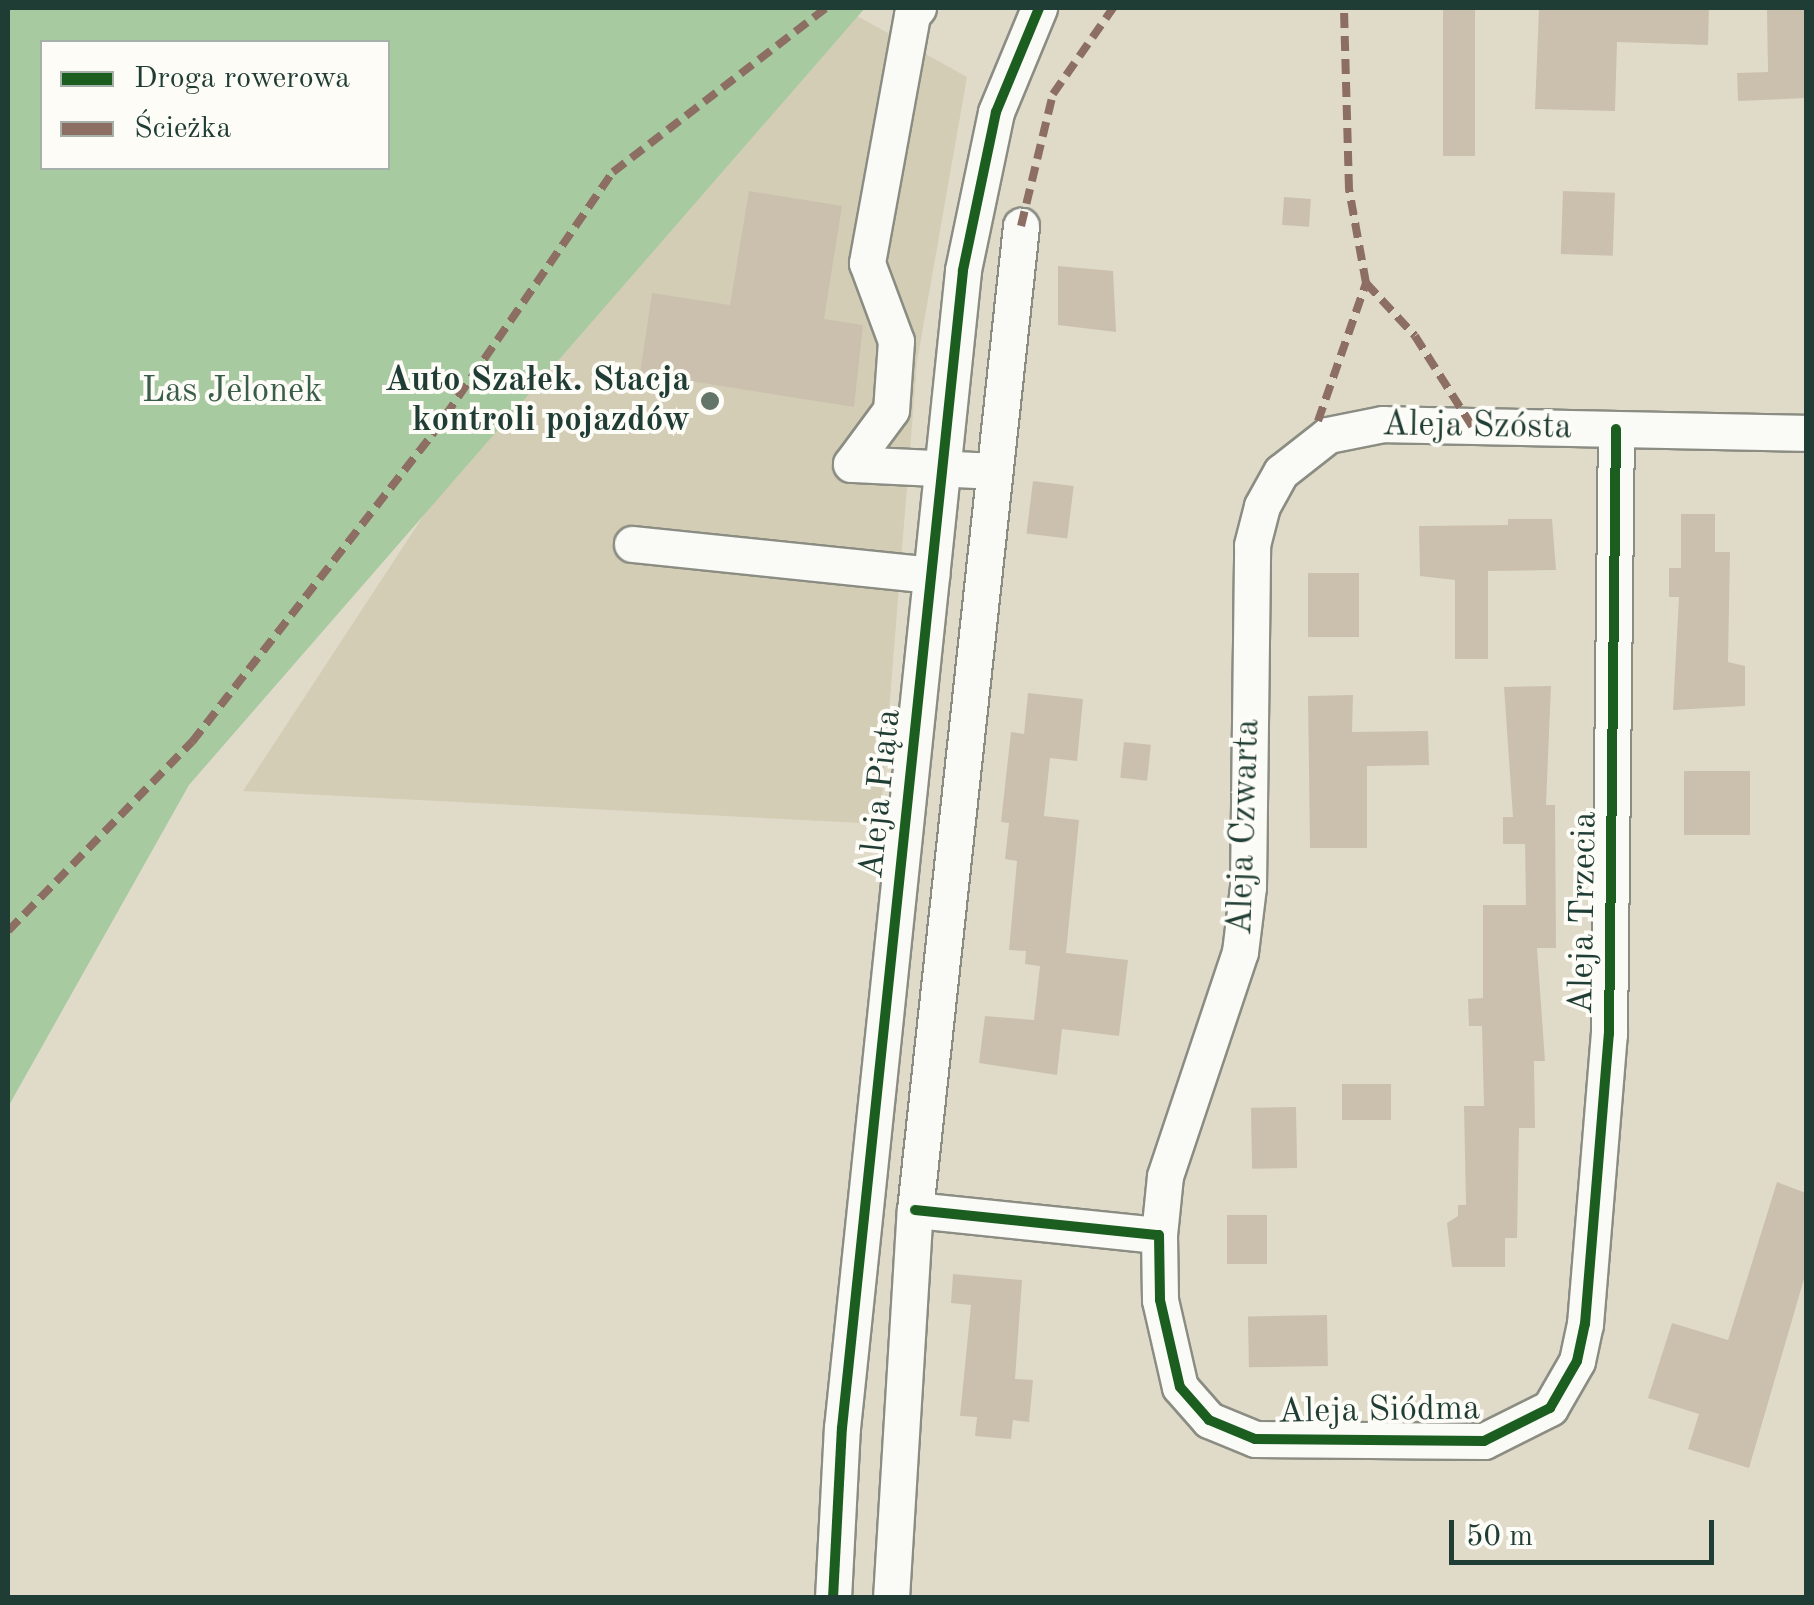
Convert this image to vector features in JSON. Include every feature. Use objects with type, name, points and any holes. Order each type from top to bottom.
[{"type":"street","points":[[918,8],[912,15],[867,262],[896,341],[892,410],[851,464],[942,464],[994,471]]},
{"type":"street","name":"Aleja Piąta","points":[[833,1598],[842,1428],[963,270],[993,129],[1040,8]]},
{"type":"street","points":[[891,1598],[915,1210],[1021,226]]},
{"type":"street","name":"Aleja Szósta","points":[[1281,472],[1315,444],[1353,428],[1806,433]]},
{"type":"street","name":"Aleja Trzecia","points":[[1564,1393],[1586,1324],[1609,1034],[1616,429]]},
{"type":"street","name":"Aleja Czwarta","points":[[1159,1235],[1166,1176],[1240,952],[1248,887],[1252,545],[1262,506],[1281,472]]},
{"type":"street","points":[[632,544],[931,575]]},
{"type":"street","points":[[915,1210],[1159,1235]]},
{"type":"street","name":"Aleja Siódma","points":[[1159,1235],[1160,1300],[1180,1387],[1192,1407],[1232,1431],[1280,1442],[1484,1440],[1528,1424],[1564,1393]]},
{"type":"shaded area","name":"Auto Szałek. Stacja kontroli pojazdów","points":[[843,8],[967,77],[917,362],[880,824],[243,791],[473,440]]},
{"type":"green space","name":"Las Jelonek","points":[[8,8],[865,8],[189,785],[8,1107]]},
{"type":"building","points":[[1443,8],[1475,8],[1475,156],[1443,156]]},
{"type":"building","points":[[1539,8],[1709,8],[1708,45],[1617,42],[1615,111],[1535,109]]},
{"type":"building","points":[[1767,8],[1806,8],[1806,98],[1738,101],[1737,73],[1768,72]]},
{"type":"building","points":[[749,191],[842,206],[824,319],[863,325],[854,407],[640,373],[652,293],[730,305]]},
{"type":"building","points":[[1563,191],[1615,193],[1613,256],[1561,254]]},
{"type":"building","points":[[1284,197],[1311,199],[1309,227],[1282,225]]},
{"type":"building","points":[[1058,266],[1113,271],[1116,332],[1058,325]]},
{"type":"building","points":[[1033,481],[1074,486],[1067,539],[1027,534]]},
{"type":"building","points":[[1681,514],[1715,514],[1715,552],[1730,552],[1728,662],[1745,666],[1745,706],[1673,710],[1679,597],[1669,597],[1669,568],[1681,568]]},
{"type":"building","points":[[1508,519],[1552,519],[1556,570],[1488,571],[1488,659],[1455,659],[1455,580],[1420,576],[1419,526],[1508,525]]},
{"type":"building","points":[[1308,573],[1359,573],[1359,637],[1308,637]]},
{"type":"building","points":[[1551,686],[1546,805],[1555,805],[1556,948],[1537,948],[1545,1061],[1534,1061],[1535,1128],[1519,1128],[1517,1238],[1505,1238],[1505,1267],[1452,1267],[1447,1223],[1458,1216],[1458,1205],[1466,1205],[1464,1106],[1484,1106],[1482,1026],[1469,1026],[1468,999],[1483,998],[1483,905],[1526,905],[1525,844],[1503,844],[1503,817],[1513,817],[1504,687]]},
{"type":"building","points":[[1028,693],[1083,699],[1077,761],[1050,758],[1044,816],[1079,820],[1066,953],[1128,960],[1119,1036],[1062,1029],[1057,1075],[979,1063],[985,1016],[1034,1020],[1040,966],[1025,964],[1026,951],[1009,950],[1017,861],[1005,859],[1009,823],[1001,822],[1011,732],[1024,734]]},
{"type":"building","points":[[1353,695],[1352,732],[1428,731],[1429,765],[1367,766],[1367,848],[1310,848],[1308,696]]},
{"type":"building","points":[[1124,742],[1151,745],[1147,781],[1120,778]]},
{"type":"building","points":[[1684,771],[1750,771],[1750,835],[1684,835]]},
{"type":"building","points":[[1342,1084],[1391,1084],[1391,1120],[1342,1120]]},
{"type":"building","points":[[1296,1107],[1297,1168],[1252,1169],[1251,1108]]},
{"type":"building","points":[[1777,1182],[1806,1193],[1806,1272],[1749,1468],[1688,1449],[1699,1414],[1648,1398],[1672,1323],[1728,1340]]},
{"type":"building","points":[[1227,1215],[1267,1215],[1267,1264],[1227,1264]]},
{"type":"building","points":[[953,1274],[1022,1280],[1015,1379],[1033,1380],[1029,1422],[1013,1420],[1011,1439],[975,1436],[977,1417],[960,1416],[971,1305],[951,1303]]},
{"type":"building","points":[[1327,1315],[1328,1366],[1249,1367],[1248,1316]]},
{"type":"marked path","points":[[8,931],[192,742],[432,435],[613,172],[826,8]]},
{"type":"marked path","points":[[1021,226],[1053,94],[1113,8]]},
{"type":"marked path","points":[[1318,421],[1366,283],[1349,189],[1344,8]]},
{"type":"marked path","points":[[1366,283],[1415,336],[1472,426]]},
{"type":"cycle path","points":[[833,1598],[842,1428],[963,270],[996,112],[1039,8]]},
{"type":"cycle path","points":[[915,1210],[1159,1235],[1160,1300],[1180,1387],[1209,1420],[1255,1439],[1484,1441],[1550,1408],[1577,1361],[1585,1324],[1609,1034],[1616,429]]},
{"type":"place","name":"Auto Szałek. Stacja kontroli pojazdów","points":[[710,401]]}]
